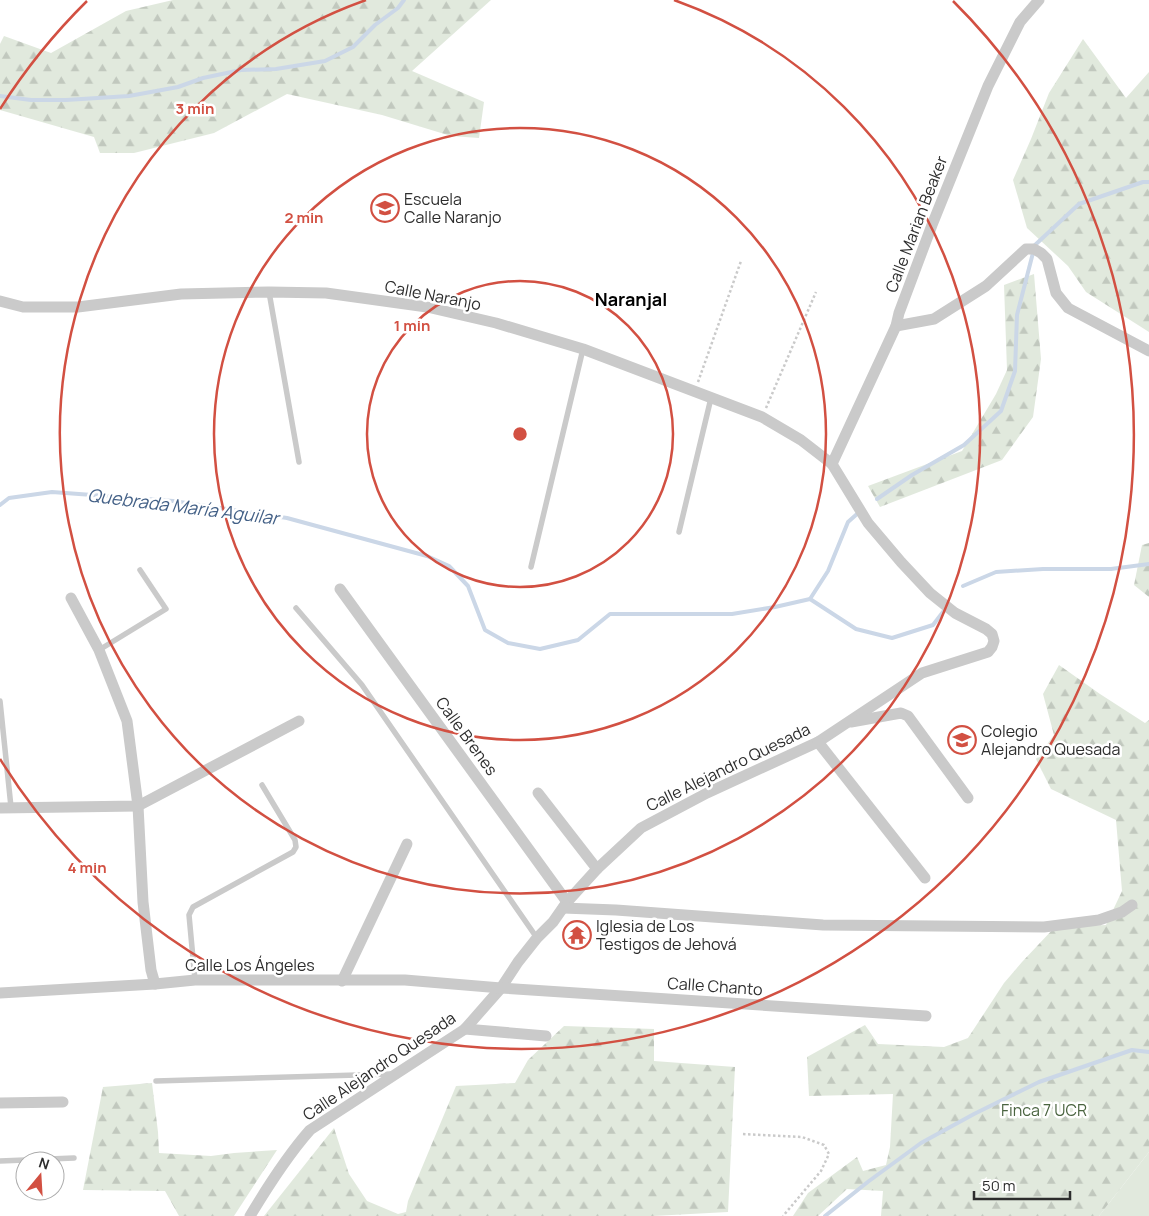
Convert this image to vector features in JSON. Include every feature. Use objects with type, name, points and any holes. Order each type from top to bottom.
[{"type":"street","name":"Calle Marian Beaker","points":[[832,464],[896,326],[899,313],[932,225],[988,86],[1020,22],[1039,0]]},
{"type":"street","points":[[896,326],[934,320],[986,286],[1026,249],[1034,249],[1047,259],[1056,293],[1068,308],[1149,351]]},
{"type":"street","name":"Calle Naranjo","points":[[0,301],[23,307],[78,307],[181,294],[269,292],[326,293],[427,308],[496,324],[583,349],[712,398],[762,418],[801,440],[832,464]]},
{"type":"street","name":"Calle Alejandro Quesada","points":[[250,1216],[271,1182],[310,1130],[465,1029],[501,988],[518,962],[537,938],[553,922],[565,905],[598,868],[641,828],[707,793],[818,742],[922,673],[988,652],[992,647],[994,641],[992,634],[955,613],[930,593],[907,568],[868,523],[832,464]]},
{"type":"street","name":"Calle Brenes","points":[[340,589],[565,905]]},
{"type":"street","points":[[71,598],[99,650],[127,721],[138,806],[143,902],[151,970],[155,984]]},
{"type":"street","points":[[847,723],[901,713],[908,716],[968,798]]},
{"type":"street","points":[[6,808],[138,806],[299,721]]},
{"type":"street","points":[[818,742],[925,878]]},
{"type":"street","points":[[538,793],[598,868]]},
{"type":"street","points":[[342,981],[407,844]]},
{"type":"street","points":[[565,905],[823,925],[1044,927],[1099,920],[1122,912],[1132,905]]},
{"type":"street","name":"Calle Los Ángeles","points":[[0,993],[195,980],[405,980],[501,988]]},
{"type":"street","name":"Calle Chanto","points":[[501,988],[926,1016]]},
{"type":"street","points":[[465,1029],[546,1036]]},
{"type":"street","points":[[0,1103],[63,1102]]},
{"type":"lane","points":[[269,292],[299,462]]},
{"type":"lane","points":[[531,567],[583,349]]},
{"type":"lane","points":[[679,532],[712,398]]},
{"type":"lane","points":[[99,650],[166,609],[140,570]]},
{"type":"lane","points":[[296,608],[362,685],[537,938]]},
{"type":"lane","points":[[0,701],[6,808]]},
{"type":"lane","points":[[195,980],[189,915],[193,907],[293,852],[296,847],[295,840],[262,785]]},
{"type":"lane","points":[[156,1081],[397,1074]]},
{"type":"lane","points":[[0,1161],[74,1158]]},
{"type":"path","points":[[694,392],[741,261]]},
{"type":"path","points":[[762,418],[816,292]]},
{"type":"path","points":[[743,1134],[802,1137],[824,1145],[829,1154],[821,1171],[783,1216]]},
{"type":"green space","points":[[173,0],[491,0],[412,71],[484,102],[479,138],[451,136],[382,115],[287,94],[214,133],[134,153],[100,153],[94,137],[0,110],[0,44],[4,36],[51,53],[126,11]]},
{"type":"green space","points":[[1083,39],[1126,98],[1149,72],[1149,332],[1086,292],[1068,266],[1027,228],[1013,180],[1049,93]]},
{"type":"green space","points":[[1034,274],[1041,359],[1033,417],[1002,460],[880,507],[868,486],[962,451],[996,394],[1007,370],[1004,285]]},
{"type":"green space","points":[[1149,543],[1149,597],[1134,585],[1142,545]]},
{"type":"green space","name":"Finca 7 UCR","points":[[1059,665],[1145,723],[1149,720],[1149,1152],[1099,1216],[881,1216],[883,1191],[847,1189],[818,1216],[793,1216],[808,1193],[857,1157],[863,1171],[886,1165],[890,1147],[893,1094],[809,1096],[807,1057],[865,1025],[878,1044],[944,1047],[968,1038],[1004,983],[1055,927],[1106,925],[1122,891],[1116,820],[1051,789],[1036,759],[1054,735],[1043,694]]},
{"type":"green space","points":[[564,1026],[654,1029],[654,1061],[735,1067],[728,1212],[653,1216],[264,1216],[334,1128],[349,1174],[367,1201],[398,1214],[406,1212],[408,1201],[456,1086],[515,1083],[528,1060]]},
{"type":"green space","points":[[152,1083],[159,1153],[211,1156],[277,1150],[234,1216],[179,1216],[165,1191],[83,1190],[103,1087]]},
{"type":"green space","points":[[1149,1152],[1149,1216],[1099,1216]]},
{"type":"waterway","points":[[0,96],[31,100],[129,96],[178,87],[203,78],[241,70],[276,69],[325,61],[353,47],[375,25],[398,8],[404,0]]},
{"type":"waterway","name":"Quebrada María Aguilar","points":[[877,499],[912,475],[964,445],[1001,411],[1015,371],[1017,315],[1035,245],[1079,204],[1143,182],[1149,182]]},
{"type":"waterway","name":"Quebrada María Aguilar","points":[[0,505],[9,498],[52,492],[173,501],[287,518],[427,556],[449,566],[468,586],[485,630],[508,643],[540,649],[578,640],[610,614],[732,614],[810,599],[828,571],[848,522],[857,514]]},
{"type":"waterway","points":[[963,586],[996,572],[1043,569],[1111,569],[1149,564]]},
{"type":"waterway","points":[[810,599],[856,629],[892,638],[933,625],[946,608]]},
{"type":"waterway","points":[[825,1216],[921,1143],[974,1114],[1039,1082],[1132,1050],[1149,1052]]},
{"type":"place","name":"Escuela Calle Naranjo","points":[[385,208]]},
{"type":"place","name":"Colegio Alejandro Quesada","points":[[962,740]]},
{"type":"place","name":"Iglesia de Los Testigos de Jehová","points":[[577,935]]},
{"type":"district","name":"Naranjal","points":[[631,299]]}]
